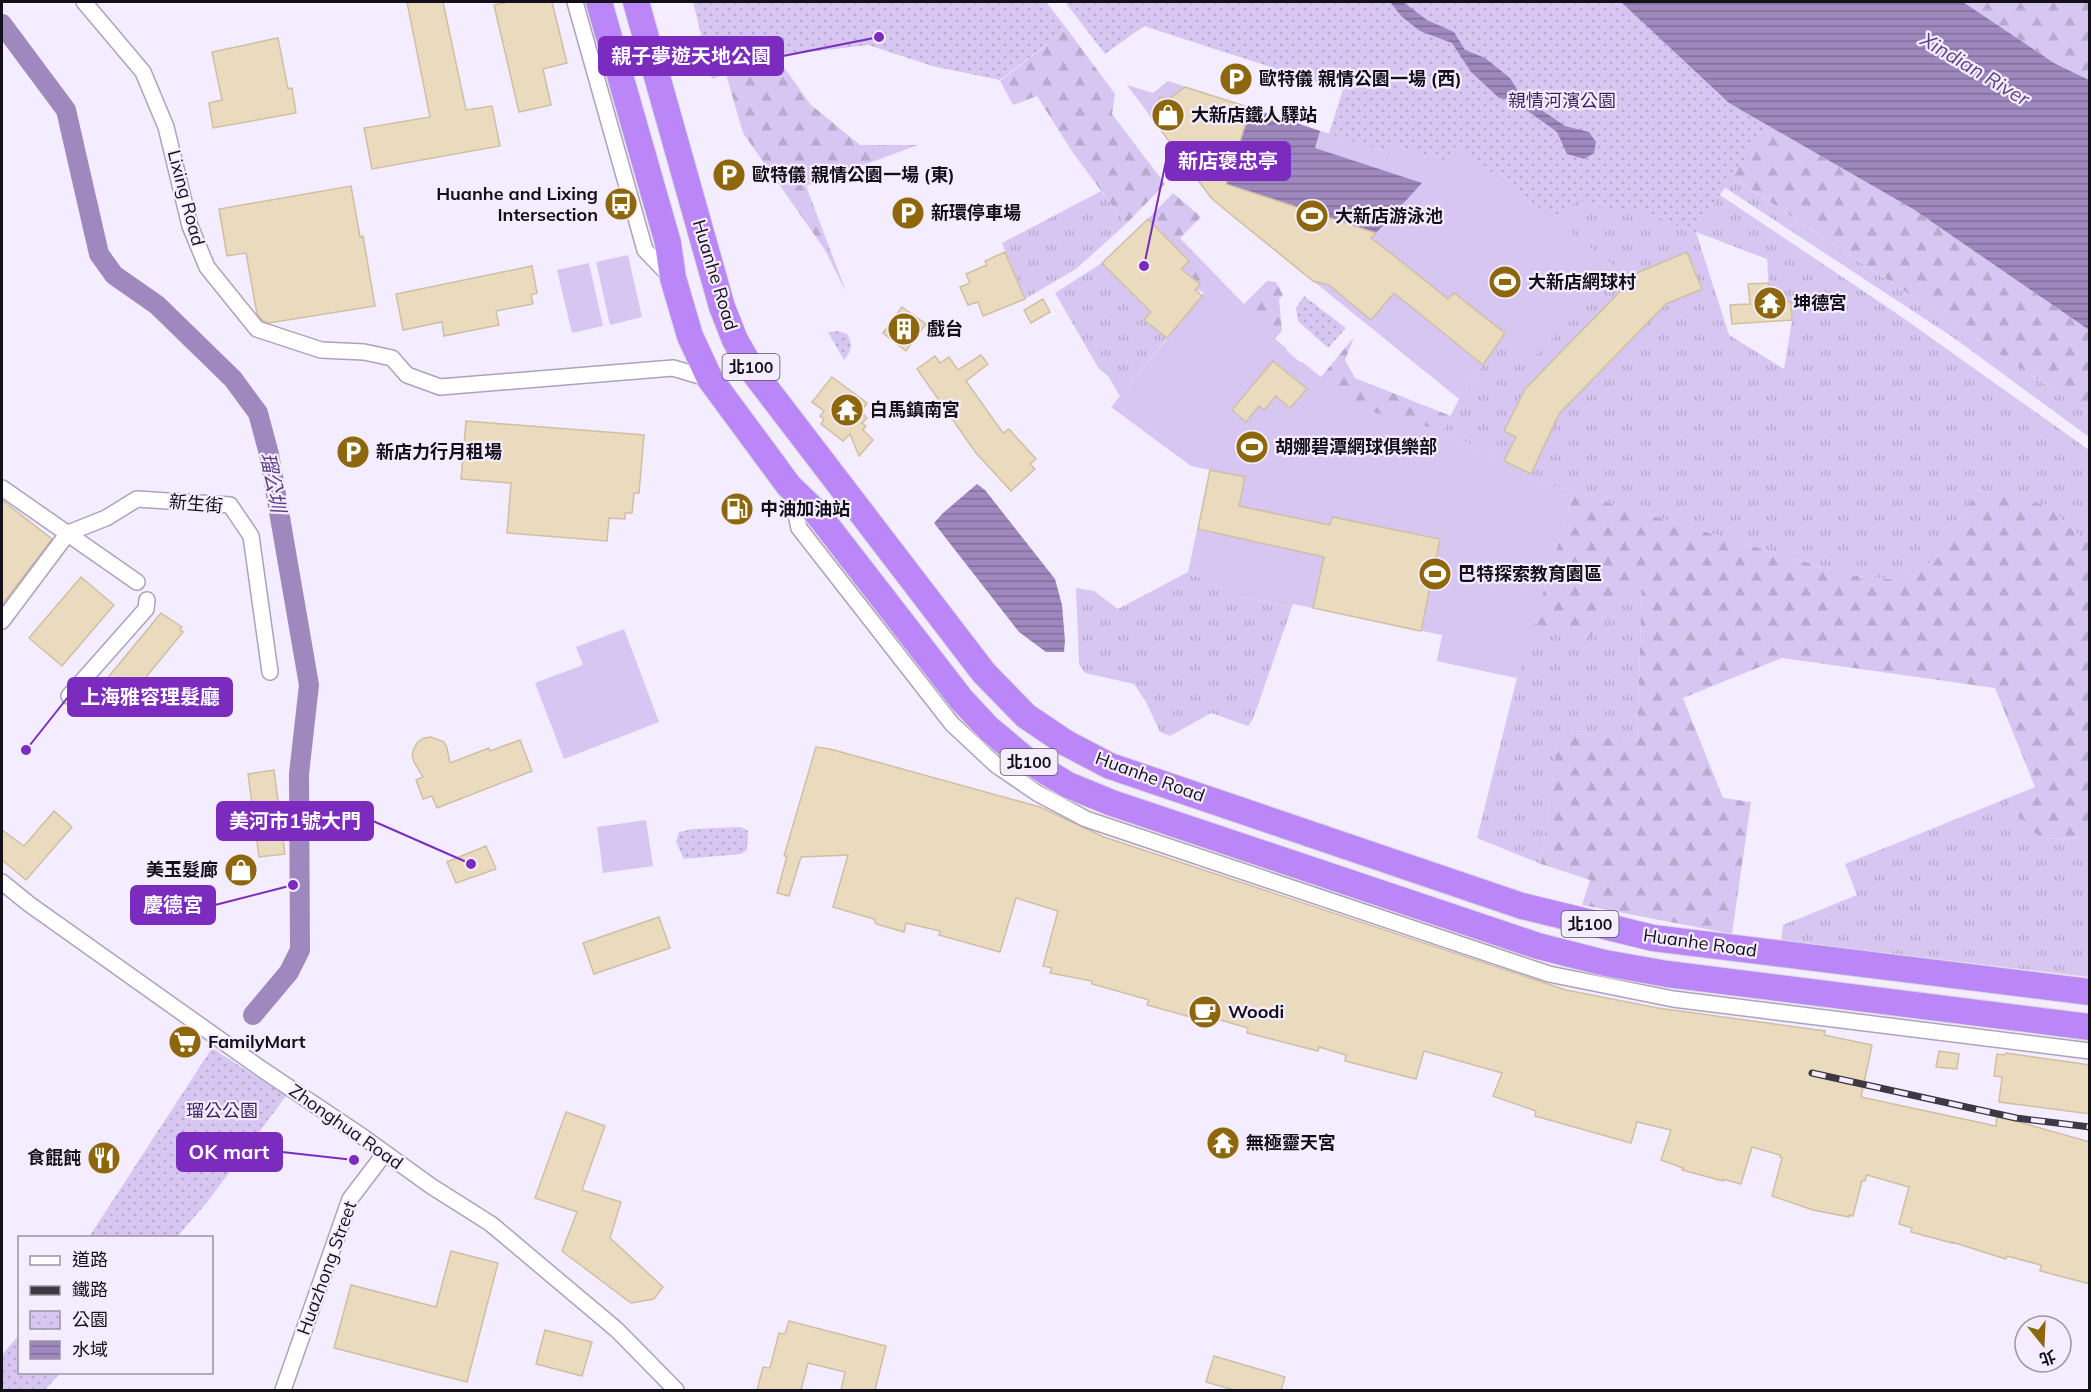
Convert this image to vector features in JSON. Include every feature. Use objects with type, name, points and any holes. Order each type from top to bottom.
[{"type":"highway","name":"Huanhe Road","points":[[599,2],[668,243],[673,278],[690,336],[710,379],[789,486],[818,513],[961,699],[988,728],[1025,759],[1068,785],[1112,803],[1538,946],[1605,963],[1667,974],[2090,1027]]},
{"type":"highway","name":"Huanhe Road","points":[[636,2],[719,296],[735,340],[752,370],[984,673],[1026,716],[1066,743],[1110,766],[1522,906],[1577,921],[1653,938],[2090,992]]},
{"type":"street","name":"Lixing Road","points":[[84,2],[143,72],[174,150],[190,226],[207,267],[257,329],[321,351],[364,352],[392,358],[407,375],[440,387],[673,368],[710,379]]},
{"type":"street","name":"Huanhe Road","points":[[575,2],[645,249],[673,278]]},
{"type":"street","name":"Huanhe Road","points":[[789,486],[799,528],[952,724],[996,765],[1037,794],[1086,819],[1549,974],[1673,999],[2090,1051]]},
{"type":"street","points":[[2,488],[137,582]]},
{"type":"street","name":"新生街","points":[[68,532],[106,518],[137,499],[230,506],[251,536],[270,672]]},
{"type":"street","points":[[2,621],[68,532]]},
{"type":"street","points":[[69,696],[146,609],[147,600]]},
{"type":"street","name":"Zhonghua Road","points":[[2,882],[29,904],[212,1034],[430,1186],[491,1224],[617,1330],[676,1390]]},
{"type":"street","name":"Huazhong Street","points":[[283,1390],[350,1199],[385,1153]]},
{"type":"green space","points":[[693,2],[1046,2],[1067,29],[1000,80],[932,66],[868,45],[776,56],[712,79]]},
{"type":"green space","name":"親情河濱公園","points":[[1065,2],[1621,2],[1729,103],[1767,125],[1695,232],[1629,207],[1608,210],[1577,199],[1559,223],[1457,146],[1443,161],[1395,145],[1392,154],[1329,134],[1343,90],[1144,26],[1105,54]]},
{"type":"green space","points":[[1621,2],[1589,83],[2089,413],[2089,437],[1954,338],[1584,95]]},
{"type":"green space","points":[[1963,2],[2089,2],[2089,80],[2054,63]]},
{"type":"green space","points":[[1095,14],[1510,54],[1899,315],[2089,450],[2089,544],[2046,505],[1977,490],[1954,539],[1935,560],[1901,580],[1848,575],[1541,482],[1531,474],[1443,431],[1459,399],[1505,333],[1457,146],[1329,134],[1343,90],[1144,26],[1135,32]],"holes":[[[1696,232],[1767,259],[1770,303],[1791,302],[1792,320],[1784,369],[1729,335]]]},
{"type":"green space","points":[[1067,29],[1115,94],[1112,114],[1165,184],[1126,224],[1073,153],[1037,96],[1013,105],[1000,81]]},
{"type":"green space","points":[[776,56],[810,104],[860,145],[918,145],[806,186],[847,294],[825,250],[743,133],[726,74]]},
{"type":"green space","points":[[1168,81],[1392,154],[1395,145],[1443,160],[1457,146],[1619,269],[1534,357],[1505,334],[1459,399],[1212,199],[1127,85],[1153,93]]},
{"type":"green space","points":[[1729,103],[1913,209],[2089,330],[2089,413],[1732,177]]},
{"type":"green space","points":[[1101,191],[1126,224],[1076,269],[1025,299],[1002,243]]},
{"type":"green space","points":[[1173,193],[1201,217],[1180,238],[1244,304],[1267,281],[1276,282],[1283,295],[1279,299],[1282,331],[1275,339],[1287,349],[1276,363],[1193,306],[1204,292],[1195,290],[1199,284],[1181,268],[1189,260],[1148,219]]},
{"type":"green space","points":[[628,255],[642,317],[610,325],[596,262]]},
{"type":"green space","points":[[589,263],[603,326],[572,333],[557,270]]},
{"type":"green space","points":[[1102,263],[1151,312],[1145,320],[1167,338],[1120,396],[1108,376],[1099,369],[1055,293]]},
{"type":"green space","points":[[1212,284],[1348,405],[1443,431],[1531,474],[1542,482],[1574,492],[1517,678],[1437,661],[1442,635],[1293,604],[1292,607],[1242,597],[1188,572],[1210,470],[1191,466],[1111,407]]},
{"type":"green space","points":[[1304,296],[1346,328],[1328,348],[1298,321],[1296,308]]},
{"type":"green space","points":[[838,331],[847,334],[851,344],[844,360],[828,332]]},
{"type":"green space","points":[[1354,337],[1345,360],[1355,378],[1451,416],[1443,431],[1522,470],[1191,466],[1290,375],[1301,361],[1321,377]]},
{"type":"green space","points":[[1977,490],[2046,505],[2089,544],[2089,839],[2040,838],[2003,800],[2035,787],[1995,688],[1782,658],[1683,698],[1723,798],[1751,802],[1732,934],[1582,905],[1590,880],[1541,864],[1559,732],[1637,741],[1642,583],[1587,640],[1534,623],[1574,492],[1848,575],[1900,580],[1935,560],[1953,539]]},
{"type":"green space","points":[[1188,572],[1242,597],[1292,607],[1253,719],[1248,726],[1211,713],[1170,736],[1160,732],[1146,702],[1134,684],[1085,673],[1079,664],[1076,588],[1094,591],[1118,609]]},
{"type":"green space","points":[[1642,582],[1637,741],[1559,732],[1541,864],[1477,838],[1517,678],[1437,661],[1451,595]]},
{"type":"green space","points":[[624,629],[659,722],[564,759],[535,683],[583,665],[576,647]]},
{"type":"green space","points":[[2003,800],[2040,838],[2089,839],[2089,977],[1781,941],[1783,925],[1857,895],[1845,864]]},
{"type":"green space","points":[[646,820],[653,866],[603,873],[597,827]]},
{"type":"green space","points":[[741,827],[748,831],[747,850],[741,854],[684,859],[676,842],[679,832],[693,829]]},
{"type":"green space","name":"瑠公公園","points":[[212,1048],[286,1096],[208,1201],[178,1236],[90,1236]]},
{"type":"green space","points":[[18,1336],[18,1374],[59,1374],[45,1390],[2,1390],[2,1355]]},
{"type":"water","points":[[1390,2],[1403,2],[1427,20],[1454,32],[1465,50],[1485,58],[1510,78],[1521,96],[1565,126],[1589,132],[1596,142],[1594,153],[1584,159],[1567,154],[1557,132],[1514,101],[1499,98],[1471,72],[1452,43],[1420,31],[1402,17]]},
{"type":"water","name":"Xindian River","points":[[1621,2],[1963,2],[2054,63],[2089,80],[2089,330],[1913,209],[1729,103]]},
{"type":"water","points":[[1251,108],[1320,131],[1315,148],[1422,183],[1376,233],[1226,184]]},
{"type":"water","points":[[977,484],[985,490],[1055,579],[1062,605],[1064,652],[1046,652],[1019,632],[934,523]]},
{"type":"building","points":[[407,2],[443,2],[466,110],[492,106],[500,146],[372,169],[364,128],[430,117]]},
{"type":"building","points":[[509,2],[552,2],[567,63],[543,69],[551,105],[519,112],[494,5]]},
{"type":"building","points":[[278,38],[288,89],[292,88],[296,113],[213,128],[209,103],[222,100],[212,52]]},
{"type":"building","points":[[1185,87],[1251,108],[1226,184],[1376,233],[1371,238],[1448,299],[1454,293],[1505,333],[1483,365],[1394,293],[1371,320],[1329,285],[1313,281],[1212,199],[1151,117],[1160,97],[1168,100]]},
{"type":"building","points":[[351,186],[360,237],[363,236],[375,306],[269,323],[263,321],[257,314],[246,253],[227,256],[219,209]]},
{"type":"building","points":[[1148,219],[1189,261],[1181,269],[1200,284],[1195,290],[1202,296],[1167,338],[1144,320],[1151,312],[1102,263]]},
{"type":"building","points":[[1005,252],[1025,299],[983,316],[978,302],[968,305],[960,287],[970,283],[966,274],[987,265],[985,261]]},
{"type":"building","points":[[1687,252],[1702,289],[1666,304],[1559,414],[1531,474],[1504,461],[1516,437],[1504,431],[1525,389],[1639,272]]},
{"type":"building","points":[[532,266],[537,293],[531,295],[533,304],[496,311],[499,325],[444,336],[442,322],[403,330],[396,294]]},
{"type":"building","name":"坤德宮","points":[[1769,283],[1770,303],[1791,302],[1792,320],[1732,324],[1730,305],[1750,304],[1748,284]]},
{"type":"building","points":[[1043,299],[1050,312],[1031,323],[1024,310]]},
{"type":"building","name":"戲台","points":[[902,307],[926,324],[906,351],[883,333]]},
{"type":"building","points":[[981,355],[988,364],[966,381],[1003,433],[1009,429],[1036,459],[1030,464],[1035,469],[1011,491],[976,453],[917,369],[935,356],[940,363],[949,357],[958,370]]},
{"type":"building","points":[[1273,361],[1307,389],[1290,408],[1276,396],[1264,410],[1259,406],[1246,422],[1232,410]]},
{"type":"building","name":"白馬鎮南宮","points":[[832,377],[867,403],[861,412],[867,418],[862,423],[866,426],[863,430],[873,440],[859,456],[850,434],[843,441],[821,424],[824,419],[820,416],[824,411],[812,402]]},
{"type":"building","points":[[466,421],[644,435],[639,493],[634,493],[632,513],[625,513],[625,519],[609,518],[607,541],[507,533],[511,483],[461,479]]},
{"type":"building","points":[[1210,470],[1245,477],[1239,506],[1330,525],[1332,517],[1440,539],[1421,631],[1313,608],[1324,557],[1198,529]]},
{"type":"building","points":[[2,500],[52,539],[2,605]]},
{"type":"building","points":[[81,577],[114,605],[62,666],[29,638]]},
{"type":"building","points":[[161,613],[182,627],[180,629],[183,632],[119,710],[96,692]]},
{"type":"building","points":[[431,737],[444,742],[450,763],[489,748],[490,751],[520,740],[532,771],[437,808],[432,796],[423,799],[416,780],[423,777],[412,755],[418,742]]},
{"type":"building","points":[[816,747],[1040,807],[1104,837],[1566,990],[1658,1008],[1825,1031],[1824,1035],[1872,1045],[1861,1097],[1996,1126],[1997,1116],[2090,1142],[2090,1284],[2040,1271],[2041,1265],[2007,1256],[2006,1259],[1911,1232],[1912,1228],[1899,1224],[1909,1187],[1867,1175],[1865,1181],[1862,1181],[1853,1216],[1813,1210],[1772,1196],[1782,1158],[1780,1155],[1752,1147],[1741,1184],[1723,1179],[1723,1181],[1682,1170],[1683,1168],[1661,1160],[1671,1130],[1637,1122],[1631,1143],[1535,1116],[1536,1111],[1493,1096],[1502,1073],[1424,1051],[1416,1079],[1345,1061],[1346,1055],[1319,1047],[1318,1051],[1247,1033],[1248,1028],[1217,1019],[1216,1024],[1147,1005],[1149,1000],[1092,984],[1092,981],[1050,973],[1052,968],[1043,966],[1058,911],[1016,898],[1000,952],[939,935],[940,931],[906,923],[904,932],[876,924],[874,919],[833,907],[848,855],[801,857],[789,896],[777,893],[787,856],[784,856]]},
{"type":"building","points":[[274,770],[285,854],[259,857],[248,774]]},
{"type":"building","points":[[54,811],[72,827],[26,880],[2,860],[2,830],[24,846]]},
{"type":"building","points":[[486,846],[496,869],[456,883],[447,862]]},
{"type":"building","points":[[659,917],[670,948],[594,974],[583,943]]},
{"type":"building","points":[[1939,1051],[1959,1054],[1957,1069],[1936,1067]]},
{"type":"building","points":[[2006,1053],[2090,1065],[2090,1114],[1999,1102],[2002,1077],[1994,1076],[1997,1054],[2005,1055]]},
{"type":"building","points":[[566,1112],[605,1126],[582,1190],[621,1202],[610,1238],[663,1287],[654,1299],[631,1303],[562,1251],[577,1212],[535,1198]]},
{"type":"building","points":[[451,1251],[498,1263],[467,1382],[334,1348],[351,1285],[436,1307]]},
{"type":"building","points":[[789,1321],[886,1346],[875,1390],[841,1390],[845,1372],[808,1363],[801,1390],[757,1390],[763,1367],[770,1368],[779,1333],[785,1334]]},
{"type":"building","points":[[545,1330],[592,1342],[582,1376],[536,1364]]},
{"type":"building","points":[[1214,1356],[1285,1377],[1281,1390],[1234,1390],[1206,1382]]},
{"type":"waterway","name":"瑠公圳","points":[[2,24],[66,110],[99,254],[114,275],[157,305],[233,379],[258,413],[269,454],[309,685],[299,774],[300,950],[289,972],[253,1015]]},
{"type":"railway","points":[[1812,1073],[2016,1118],[2090,1127]]},
{"type":"place","name":"親子夢遊天地公園","points":[[879,37]]},
{"type":"place","name":"歐特儀 親情公園一場 (西)","points":[[1236,79]]},
{"type":"place","name":"大新店鐵人驛站","points":[[1168,115]]},
{"type":"place","name":"歐特儀 親情公園一場 (東)","points":[[729,175]]},
{"type":"place","name":"Huanhe and Lixing Intersection","points":[[621,204]]},
{"type":"place","name":"新環停車場","points":[[908,213]]},
{"type":"place","name":"大新店游泳池","points":[[1312,216]]},
{"type":"place","name":"新店褒忠亭","points":[[1144,266]]},
{"type":"place","name":"大新店網球村","points":[[1505,282]]},
{"type":"place","name":"坤德宮","points":[[1770,303]]},
{"type":"place","name":"戲台","points":[[904,329]]},
{"type":"place","name":"白馬鎮南宮","points":[[847,410]]},
{"type":"place","name":"胡娜碧潭網球俱樂部","points":[[1252,447]]},
{"type":"place","name":"新店力行月租場","points":[[353,452]]},
{"type":"place","name":"中油加油站","points":[[737,509]]},
{"type":"place","name":"巴特探索教育園區","points":[[1435,574]]},
{"type":"place","name":"上海雅容理髮廳","points":[[26,750]]},
{"type":"place","name":"美河市1號大門","points":[[471,864]]},
{"type":"place","name":"美玉髮廊","points":[[241,870]]},
{"type":"place","name":"慶德宮","points":[[293,885]]},
{"type":"place","name":"Woodi","points":[[1205,1012]]},
{"type":"place","name":"FamilyMart","points":[[185,1042]]},
{"type":"place","name":"無極靈天宮","points":[[1223,1143]]},
{"type":"place","name":"食餛飩","points":[[104,1158]]},
{"type":"place","name":"OK mart","points":[[354,1160]]}]
